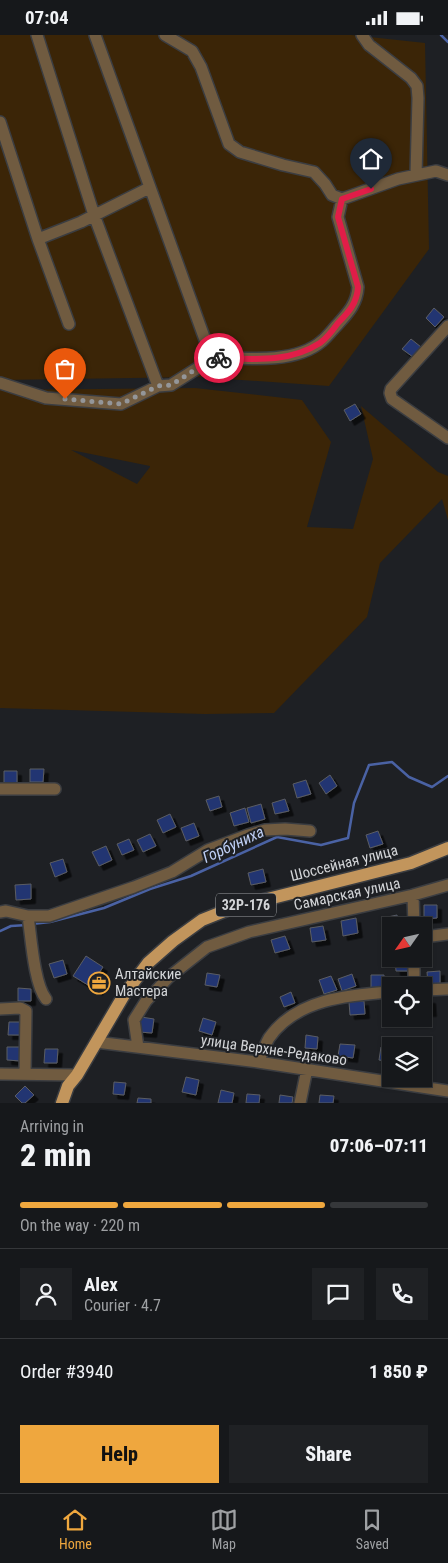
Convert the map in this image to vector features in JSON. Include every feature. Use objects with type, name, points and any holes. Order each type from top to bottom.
[{"type":"main road","name":"Шоссейная улица","points":[[96,1042],[124,995],[148,963],[173,941],[202,920],[232,908],[411,863],[448,848]]},
{"type":"main road","name":"32Р-176","points":[[68,1086],[96,1042]]},
{"type":"main road","points":[[57,1103],[68,1086]]},
{"type":"main road","points":[[62,1103],[68,1086]]},
{"type":"street","points":[[37,35],[94,215],[153,367],[158,386]]},
{"type":"street","points":[[95,35],[212,359]]},
{"type":"street","points":[[165,35],[192,51],[201,67],[229,144],[240,152],[314,172],[332,195],[342,199],[398,179],[436,171],[448,175]]},
{"type":"street","points":[[362,35],[369,45],[411,78],[417,86],[416,175]]},
{"type":"street","points":[[0,122],[38,239],[69,323]]},
{"type":"street","points":[[38,239],[81,222],[149,188]]},
{"type":"street","points":[[0,383],[46,398],[121,404],[158,386],[171,385],[218,357],[267,360],[303,352],[322,342],[352,309],[357,297],[358,287],[338,217],[342,199]]},
{"type":"street","points":[[448,326],[391,389],[390,393],[392,399],[448,439]]},
{"type":"street","points":[[0,789],[54,789]]},
{"type":"street","points":[[0,912],[6,911],[28,916],[49,916],[172,872],[208,850],[248,835],[265,830],[310,831]]},
{"type":"street","name":"Самарская улица","points":[[138,1047],[134,1021],[146,1001],[169,977],[207,947],[249,932],[414,895],[448,885]]},
{"type":"street","points":[[414,895],[414,917]]},
{"type":"street","points":[[28,916],[41,993],[46,999]]},
{"type":"street","points":[[432,936],[448,934]]},
{"type":"street","points":[[432,990],[448,989]]},
{"type":"street","points":[[258,1062],[269,1039],[285,1020],[302,1010],[320,1003],[356,994],[382,993]]},
{"type":"street","points":[[0,1009],[20,1008],[26,1011],[25,1074]]},
{"type":"street","name":"улица Верхне-Редаково","points":[[96,1042],[258,1062],[448,1091]]},
{"type":"street","points":[[300,1103],[306,1069]]},
{"type":"street","points":[[0,1074],[76,1075]]},
{"type":"shaded area","points":[[0,35],[351,35],[425,43],[429,249],[329,386],[198,377],[0,380]]},
{"type":"shaded area","points":[[195,388],[302,400],[331,442],[307,527],[353,529],[373,459],[361,406],[438,472],[448,476],[448,520],[442,499],[380,563],[367,617],[274,713],[205,714],[0,708],[0,390]],"holes":[[[71,450],[150,466],[137,484]]]},
{"type":"building","points":[[434,308],[444,317],[435,327],[426,318]]},
{"type":"building","points":[[411,339],[421,347],[413,357],[402,349]]},
{"type":"building","points":[[355,404],[361,414],[350,421],[344,410]]},
{"type":"building","points":[[30,769],[44,769],[43,782],[30,782]]},
{"type":"building","points":[[4,771],[17,771],[17,785],[4,785]]},
{"type":"building","points":[[330,775],[337,786],[326,794],[319,783]]},
{"type":"building","points":[[306,780],[311,794],[297,798],[293,784]]},
{"type":"building","points":[[219,796],[222,807],[210,811],[206,800]]},
{"type":"building","points":[[285,799],[289,811],[275,814],[272,803]]},
{"type":"building","points":[[261,804],[265,819],[251,823],[247,808]]},
{"type":"building","points":[[245,808],[249,822],[234,826],[230,813]]},
{"type":"building","points":[[170,814],[176,827],[163,833],[157,820]]},
{"type":"building","points":[[194,823],[199,836],[186,841],[181,828]]},
{"type":"building","points":[[378,831],[383,844],[370,848],[366,835]]},
{"type":"building","points":[[150,834],[156,846],[143,852],[137,840]]},
{"type":"building","points":[[129,839],[134,850],[122,855],[117,844]]},
{"type":"building","points":[[106,846],[112,860],[99,866],[92,852]]},
{"type":"building","points":[[63,859],[67,872],[55,877],[50,863]]},
{"type":"building","points":[[263,869],[266,882],[251,885],[248,873]]},
{"type":"building","points":[[31,884],[31,899],[16,900],[15,885]]},
{"type":"building","points":[[424,905],[437,905],[437,918],[424,917]]},
{"type":"building","points":[[356,918],[358,933],[343,936],[341,921]]},
{"type":"building","points":[[323,926],[326,940],[312,942],[310,928]]},
{"type":"building","points":[[285,936],[290,949],[275,953],[271,940]]},
{"type":"building","points":[[86,956],[103,967],[97,976],[104,980],[98,991],[73,976]]},
{"type":"building","points":[[63,960],[67,974],[54,978],[49,964]]},
{"type":"building","points":[[396,967],[408,967],[408,971],[396,971]]},
{"type":"building","points":[[440,971],[440,984],[432,984],[432,977],[427,977],[427,972]]},
{"type":"building","points":[[207,973],[220,975],[217,987],[205,985]]},
{"type":"building","points":[[352,974],[356,986],[342,991],[338,979]]},
{"type":"building","points":[[371,975],[384,975],[384,977],[382,977],[382,988],[371,989]]},
{"type":"building","points":[[331,976],[337,990],[324,994],[319,980]]},
{"type":"building","points":[[18,988],[31,989],[31,1001],[18,1001]]},
{"type":"building","points":[[291,992],[295,1003],[284,1007],[280,997]]},
{"type":"building","points":[[364,1001],[365,1014],[350,1015],[349,1002]]},
{"type":"building","points":[[141,1017],[154,1019],[152,1033],[139,1032]]},
{"type":"building","points":[[203,1018],[216,1022],[212,1035],[199,1031]]},
{"type":"building","points":[[9,1022],[21,1022],[21,1035],[8,1035]]},
{"type":"building","points":[[306,1035],[318,1037],[317,1049],[305,1048]]},
{"type":"building","points":[[340,1044],[355,1045],[353,1058],[338,1056]]},
{"type":"building","points":[[7,1047],[22,1047],[21,1061],[7,1060]]},
{"type":"building","points":[[381,1047],[382,1047],[382,1060],[379,1060]]},
{"type":"building","points":[[45,1049],[58,1049],[57,1063],[44,1063]]},
{"type":"building","points":[[186,1077],[199,1080],[196,1095],[182,1092]]},
{"type":"building","points":[[114,1082],[126,1083],[124,1095],[113,1094]]},
{"type":"building","points":[[25,1086],[34,1095],[25,1103],[22,1103],[15,1096]]},
{"type":"building","points":[[221,1090],[234,1093],[232,1103],[218,1103]]},
{"type":"building","points":[[247,1094],[260,1095],[259,1103],[246,1103]]},
{"type":"building","points":[[280,1095],[293,1097],[292,1103],[279,1103]]},
{"type":"building","points":[[320,1095],[334,1096],[333,1103],[319,1103]]},
{"type":"building","points":[[138,1098],[151,1099],[151,1103],[137,1103]]},
{"type":"waterway","name":"Горбуниха","points":[[441,35],[448,42]]},
{"type":"waterway","name":"Горбуниха","points":[[32,924],[50,922],[104,908],[150,889],[191,876],[277,837],[321,845],[348,838],[354,803],[369,765],[392,762],[409,777],[432,787],[448,776]]},
{"type":"waterway","name":"Горбуниха","points":[[0,931],[11,926],[27,925]]},
{"type":"way so far","points":[[65,399],[121,404],[158,386],[171,385],[212,359],[219,358]]},
{"type":"place","name":"Алтайские Мастера","points":[[99,983]]},
{"type":"route","points":[[219,358],[267,360],[303,352],[322,342],[352,309],[357,297],[358,287],[338,217],[342,199],[371,189]]}]
